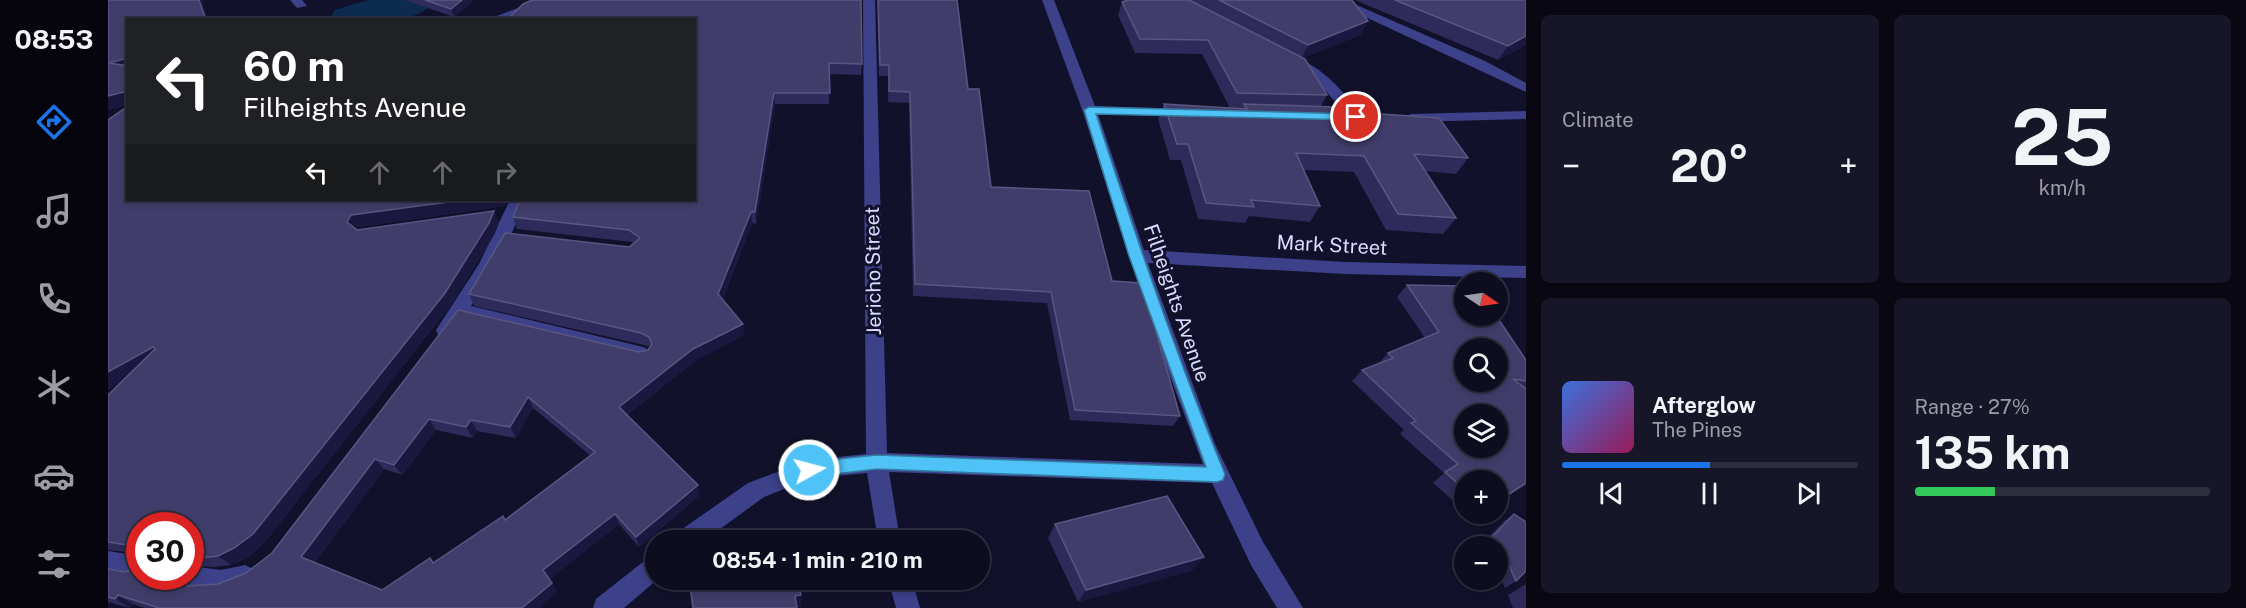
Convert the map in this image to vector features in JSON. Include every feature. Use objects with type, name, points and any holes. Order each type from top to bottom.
[{"type":"street","points":[[507,18],[522,16],[551,0]]},
{"type":"street","name":"Jericho Street","points":[[869,0],[877,462],[886,530]]},
{"type":"street","name":"Filheights Avenue","points":[[1048,0],[1089,110],[1136,256],[1190,409],[1217,474],[1255,552],[1291,608]]},
{"type":"street","points":[[1335,0],[1480,64],[1526,88]]},
{"type":"street","points":[[1280,54],[1321,78],[1361,117],[1333,116]]},
{"type":"street","points":[[1089,110],[1205,113]]},
{"type":"street","points":[[1399,117],[1526,116]]},
{"type":"street","points":[[490,216],[516,206]]},
{"type":"street","points":[[431,349],[510,237],[516,206]]},
{"type":"street","name":"Mark Street","points":[[1136,256],[1345,268],[1526,272]]},
{"type":"street","points":[[459,311],[643,354]]},
{"type":"street","points":[[700,530],[756,490],[809,470],[877,462],[1217,474]]},
{"type":"street","points":[[108,562],[126,565]]},
{"type":"street","points":[[204,580],[234,581],[255,572],[261,566]]},
{"type":"street","points":[[605,608],[645,575]]},
{"type":"street","points":[[903,590],[908,608]]},
{"type":"building","points":[[108,0],[199,0],[205,18],[126,18],[126,59],[109,63],[126,66],[126,92],[108,96]]},
{"type":"building","points":[[425,0],[462,0],[451,9]]},
{"type":"building","points":[[532,0],[861,0],[862,64],[829,63],[830,93],[774,93],[755,212],[751,212],[718,294],[743,324],[693,349],[619,407],[698,485],[636,537],[615,514],[543,570],[552,583],[522,608],[159,608],[118,595],[115,599],[108,597],[108,569],[126,572],[126,590],[204,590],[204,585],[218,584],[246,573],[272,553],[458,310],[639,352],[648,350],[652,344],[649,337],[641,333],[469,294],[505,233],[629,247],[640,238],[629,230],[513,217],[520,201],[696,201],[696,18],[509,18],[523,4]],"holes":[[[528,397],[595,452],[505,520],[503,516],[433,563],[430,558],[382,590],[301,557],[375,459],[394,465],[429,419],[466,427],[471,420],[510,427]]]},
{"type":"building","points":[[878,0],[957,0],[968,89],[979,89],[991,187],[1089,191],[1112,281],[1142,283],[1180,416],[1075,410],[1051,292],[915,284],[910,92],[889,91],[889,65],[880,65]]},
{"type":"building","points":[[1128,0],[1189,0],[1305,59],[1327,95],[1237,93],[1208,40],[1140,39],[1122,2]]},
{"type":"building","points":[[1219,0],[1352,0],[1368,21],[1308,45]]},
{"type":"building","points":[[1395,0],[1526,0],[1526,36],[1508,46]]},
{"type":"building","points":[[1164,104],[1247,109],[1244,104],[1335,107],[1338,111],[1439,118],[1468,158],[1414,154],[1456,218],[1398,214],[1364,156],[1296,153],[1320,206],[1251,200],[1254,207],[1206,203],[1188,144],[1177,144]]},
{"type":"building","points":[[126,107],[126,201],[456,201],[351,215],[347,222],[357,230],[494,211],[489,223],[445,293],[253,534],[218,556],[204,558],[204,512],[126,512],[126,545],[108,542],[108,395],[155,349],[153,347],[108,372],[108,120]]},
{"type":"building","points":[[1407,285],[1454,286],[1454,326],[1503,326],[1526,360],[1526,381],[1513,379],[1526,389],[1526,483],[1508,495],[1508,470],[1454,470],[1454,480],[1445,472],[1458,464],[1411,423],[1416,421],[1362,370],[1393,358],[1388,353],[1439,332]]},
{"type":"building","points":[[1167,496],[1204,557],[1086,590],[1055,524]]},
{"type":"building","points":[[1514,514],[1526,522],[1526,571],[1516,581],[1508,563],[1508,536],[1493,536],[1504,524],[1508,524],[1508,520]]},
{"type":"building","points":[[691,590],[800,590],[801,595],[795,596],[797,608],[693,608]]},
{"type":"waterway","points":[[357,18],[413,0]]},
{"type":"route","points":[[809,470],[877,462],[1217,474],[1190,409],[1136,256],[1089,110],[1356,117]]}]
